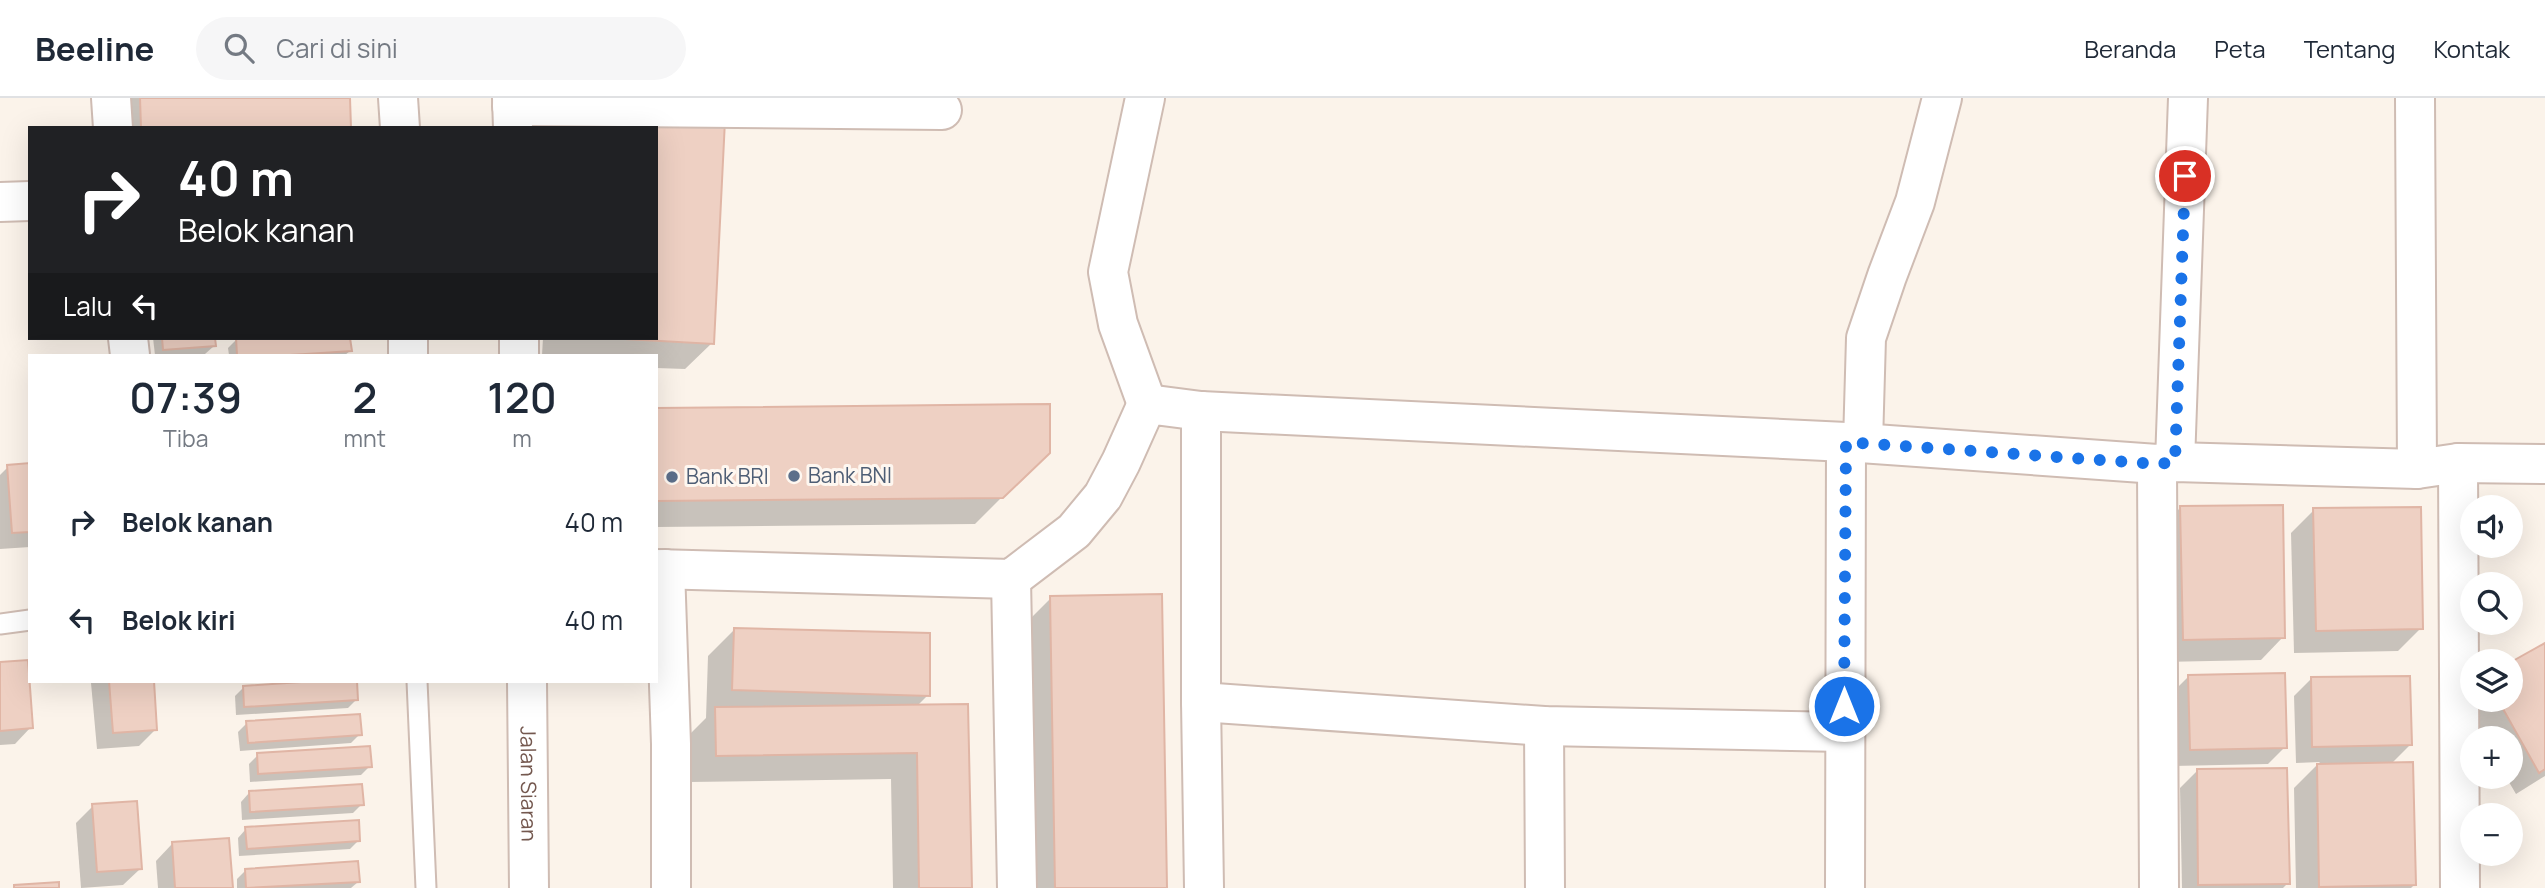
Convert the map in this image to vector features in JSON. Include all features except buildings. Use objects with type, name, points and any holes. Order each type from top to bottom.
[{"type":"street","points":[[111,98],[113,126]]},
{"type":"street","points":[[398,98],[400,126]]},
{"type":"street","points":[[671,888],[671,744],[661,569],[1011,579],[1074,531],[1103,496],[1147,404],[1118,324],[1108,272],[1145,98]]},
{"type":"street","points":[[1844,888],[1844,732],[1854,443],[1866,338],[1886,276],[1915,202],[1942,98]]},
{"type":"street","points":[[2160,888],[2166,463],[2188,98]]},
{"type":"street","points":[[2415,98],[2417,469]]},
{"type":"street","points":[[512,111],[942,110]]},
{"type":"street","points":[[0,202],[28,201]]},
{"type":"street","points":[[1147,404],[1201,411],[1854,443],[2166,463],[2417,469],[2458,463],[2545,464]]},
{"type":"street","points":[[1201,411],[1204,888]]},
{"type":"street","points":[[2458,463],[2460,888]]},
{"type":"street","points":[[1011,579],[1017,888]]},
{"type":"street","name":"Jalan Siaran","points":[[527,683],[529,888]]},
{"type":"street","points":[[1201,702],[1544,726],[1844,732]]},
{"type":"street","points":[[1544,726],[1545,888]]},
{"type":"lane","points":[[0,624],[28,620]]},
{"type":"lane","points":[[417,683],[426,888]]},
{"type":"place","name":"Bank BNI","points":[[794,476]]},
{"type":"place","name":"Bank BRI","points":[[672,477]]},
{"type":"route","points":[[1844,706],[1846,442],[2157,464],[2175,462],[2185,176]]}]
